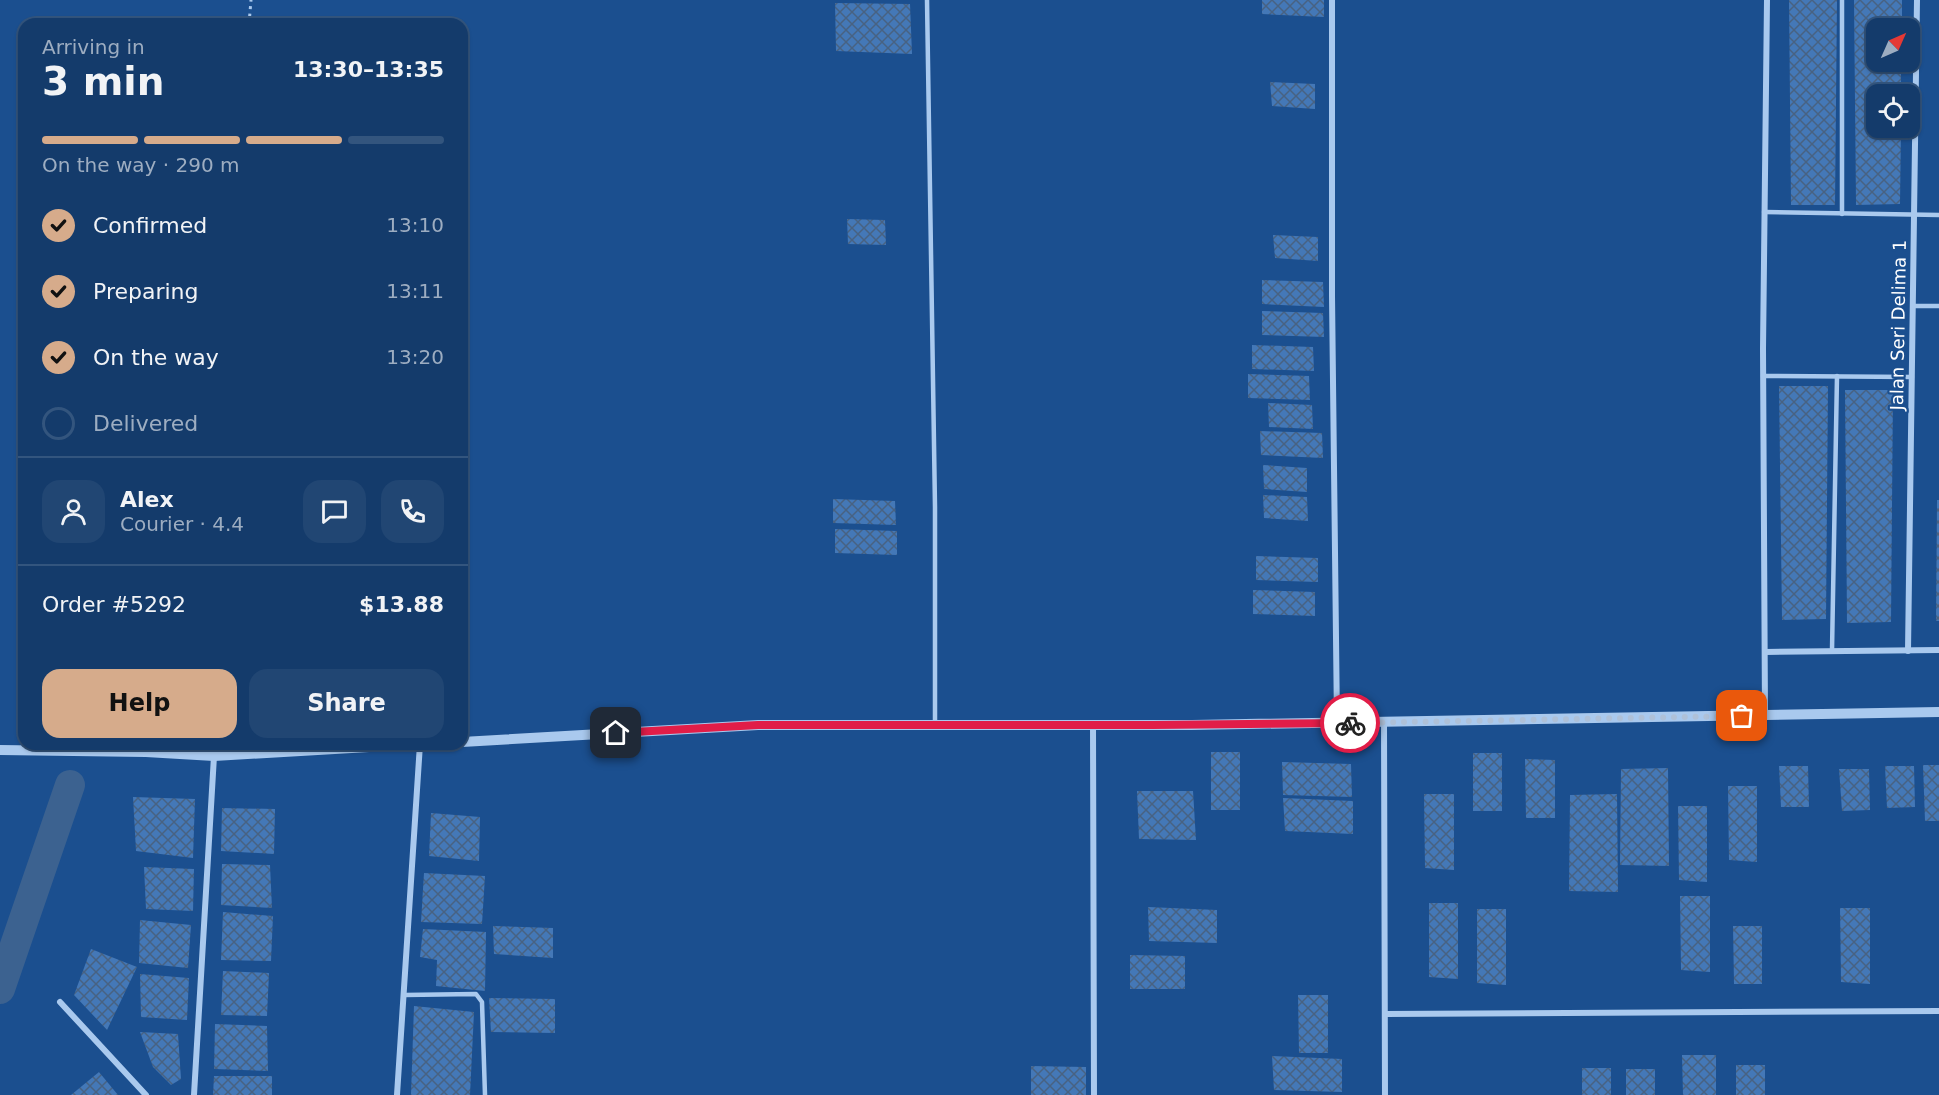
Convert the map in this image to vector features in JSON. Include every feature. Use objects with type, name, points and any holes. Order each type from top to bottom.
[{"type":"street","points":[[1332,0],[1332,296],[1337,723]]},
{"type":"street","points":[[1766,716],[1763,376],[1767,0]]},
{"type":"street","name":"Jalan Seri Delima 1","points":[[1908,651],[1917,0]]},
{"type":"street","points":[[1765,652],[1939,650]]},
{"type":"street","points":[[468,742],[758,725],[1337,723],[1939,712]]},
{"type":"street","points":[[1384,722],[1385,1095]]},
{"type":"street","points":[[1093,725],[1094,1095]]},
{"type":"street","points":[[0,750],[146,752],[214,756],[317,750]]},
{"type":"street","points":[[397,1095],[420,750]]},
{"type":"street","points":[[194,1095],[214,756]]},
{"type":"street","points":[[60,1002],[146,1095]]},
{"type":"street","points":[[1385,1014],[1939,1011]]},
{"type":"lane","points":[[927,0],[935,507],[935,725]]},
{"type":"lane","points":[[1842,0],[1842,214]]},
{"type":"lane","points":[[1764,212],[1939,215]]},
{"type":"lane","points":[[1913,306],[1939,306]]},
{"type":"lane","points":[[1763,376],[1912,377]]},
{"type":"lane","points":[[1832,651],[1837,376]]},
{"type":"lane","points":[[404,995],[476,994],[482,1002],[485,1095]]},
{"type":"path","points":[[250,18],[251,0]]},
{"type":"building","points":[[1262,0],[1324,0],[1324,17],[1262,14]]},
{"type":"building","points":[[1789,0],[1837,0],[1835,205],[1791,205]]},
{"type":"building","points":[[1854,0],[1902,0],[1902,18],[1866,18],[1866,72],[1901,72],[1901,84],[1866,84],[1866,138],[1901,138],[1900,204],[1856,205]]},
{"type":"building","points":[[835,3],[910,4],[912,54],[836,51]]},
{"type":"building","points":[[1270,82],[1315,84],[1315,109],[1272,106]]},
{"type":"building","points":[[847,219],[885,220],[886,245],[848,244]]},
{"type":"building","points":[[1273,235],[1318,237],[1318,261],[1275,258]]},
{"type":"building","points":[[1262,280],[1323,282],[1324,307],[1262,304]]},
{"type":"building","points":[[1262,311],[1323,313],[1324,337],[1262,335]]},
{"type":"building","points":[[1252,345],[1313,347],[1314,371],[1252,369]]},
{"type":"building","points":[[1248,374],[1309,376],[1310,400],[1248,398]]},
{"type":"building","points":[[1779,386],[1828,386],[1826,619],[1782,620]]},
{"type":"building","points":[[1845,390],[1893,390],[1891,622],[1847,623]]},
{"type":"building","points":[[1268,403],[1312,405],[1313,429],[1269,427]]},
{"type":"building","points":[[1260,431],[1322,433],[1323,458],[1261,455]]},
{"type":"building","points":[[1263,465],[1307,468],[1307,492],[1264,489]]},
{"type":"building","points":[[1263,495],[1307,497],[1308,521],[1264,518]]},
{"type":"building","points":[[833,499],[895,501],[896,525],[833,523]]},
{"type":"building","points":[[1937,500],[1939,500],[1939,621],[1936,621]]},
{"type":"building","points":[[835,529],[897,531],[897,555],[835,553]]},
{"type":"building","points":[[1256,556],[1318,558],[1318,582],[1256,580]]},
{"type":"building","points":[[1253,590],[1315,592],[1315,616],[1253,614]]},
{"type":"building","points":[[1211,752],[1240,752],[1240,810],[1211,810]]},
{"type":"building","points":[[1473,753],[1502,753],[1502,811],[1473,811]]},
{"type":"building","points":[[1525,759],[1555,760],[1555,818],[1526,818]]},
{"type":"building","points":[[1282,762],[1351,764],[1352,797],[1283,795]]},
{"type":"building","points":[[1923,765],[1939,765],[1939,821],[1925,821]]},
{"type":"building","points":[[1779,766],[1808,766],[1809,807],[1781,807]]},
{"type":"building","points":[[1885,766],[1914,766],[1915,807],[1887,808]]},
{"type":"building","points":[[1668,768],[1669,866],[1620,865],[1621,769]]},
{"type":"building","points":[[1839,769],[1869,769],[1870,810],[1842,811]]},
{"type":"building","points":[[1728,786],[1757,786],[1757,862],[1729,860]]},
{"type":"building","points":[[1137,791],[1193,791],[1196,840],[1139,839]]},
{"type":"building","points":[[1424,794],[1454,794],[1454,870],[1425,868]]},
{"type":"building","points":[[1617,794],[1618,892],[1569,891],[1570,795]]},
{"type":"building","points":[[133,797],[195,799],[193,858],[136,851]]},
{"type":"building","points":[[1283,798],[1353,801],[1353,834],[1285,831]]},
{"type":"building","points":[[1678,806],[1707,806],[1707,882],[1679,880]]},
{"type":"building","points":[[222,808],[275,809],[274,854],[221,851]]},
{"type":"building","points":[[431,813],[480,817],[479,861],[429,856]]},
{"type":"building","points":[[222,864],[270,865],[272,908],[221,905]]},
{"type":"building","points":[[144,867],[194,869],[193,911],[146,909]]},
{"type":"building","points":[[424,873],[485,876],[482,924],[421,922]]},
{"type":"building","points":[[1680,896],[1710,896],[1710,972],[1681,970]]},
{"type":"building","points":[[1429,903],[1458,903],[1458,979],[1429,977]]},
{"type":"building","points":[[1148,907],[1217,910],[1217,943],[1149,941]]},
{"type":"building","points":[[1840,908],[1870,908],[1870,984],[1841,982]]},
{"type":"building","points":[[1477,909],[1506,909],[1506,985],[1477,983]]},
{"type":"building","points":[[223,912],[273,916],[271,961],[221,960]]},
{"type":"building","points":[[140,920],[191,925],[188,968],[139,963]]},
{"type":"building","points":[[493,926],[553,928],[553,958],[494,954]]},
{"type":"building","points":[[1733,926],[1762,926],[1762,984],[1734,984]]},
{"type":"building","points":[[423,929],[486,932],[485,991],[436,986],[437,960],[420,957]]},
{"type":"building","points":[[91,949],[137,967],[107,1030],[74,995]]},
{"type":"building","points":[[1130,955],[1185,956],[1185,989],[1130,989]]},
{"type":"building","points":[[223,971],[269,973],[267,1016],[221,1015]]},
{"type":"building","points":[[140,974],[189,978],[187,1020],[141,1017]]},
{"type":"building","points":[[1298,995],[1328,995],[1328,1053],[1299,1053]]},
{"type":"building","points":[[489,998],[555,999],[555,1033],[491,1032]]},
{"type":"building","points":[[414,1006],[474,1012],[470,1095],[411,1095]]},
{"type":"building","points":[[215,1024],[267,1026],[268,1071],[214,1069]]},
{"type":"building","points":[[140,1032],[178,1034],[181,1079],[171,1085],[153,1067]]},
{"type":"building","points":[[1682,1055],[1716,1055],[1716,1095],[1683,1095]]},
{"type":"building","points":[[1272,1056],[1342,1059],[1342,1092],[1274,1090]]},
{"type":"building","points":[[1736,1065],[1765,1065],[1765,1095],[1736,1095]]},
{"type":"building","points":[[1031,1066],[1086,1067],[1086,1095],[1031,1095]]},
{"type":"building","points":[[1582,1068],[1611,1068],[1611,1095],[1582,1095]]},
{"type":"building","points":[[1626,1069],[1655,1069],[1655,1095],[1626,1095]]},
{"type":"building","points":[[99,1072],[118,1095],[71,1095]]},
{"type":"building","points":[[214,1076],[272,1076],[272,1095],[213,1095]]},
{"type":"waterway","points":[[0,989],[70,785]]},
{"type":"way so far","points":[[1350,723],[1742,716]]},
{"type":"route","points":[[616,733],[758,725],[1350,723]]}]
